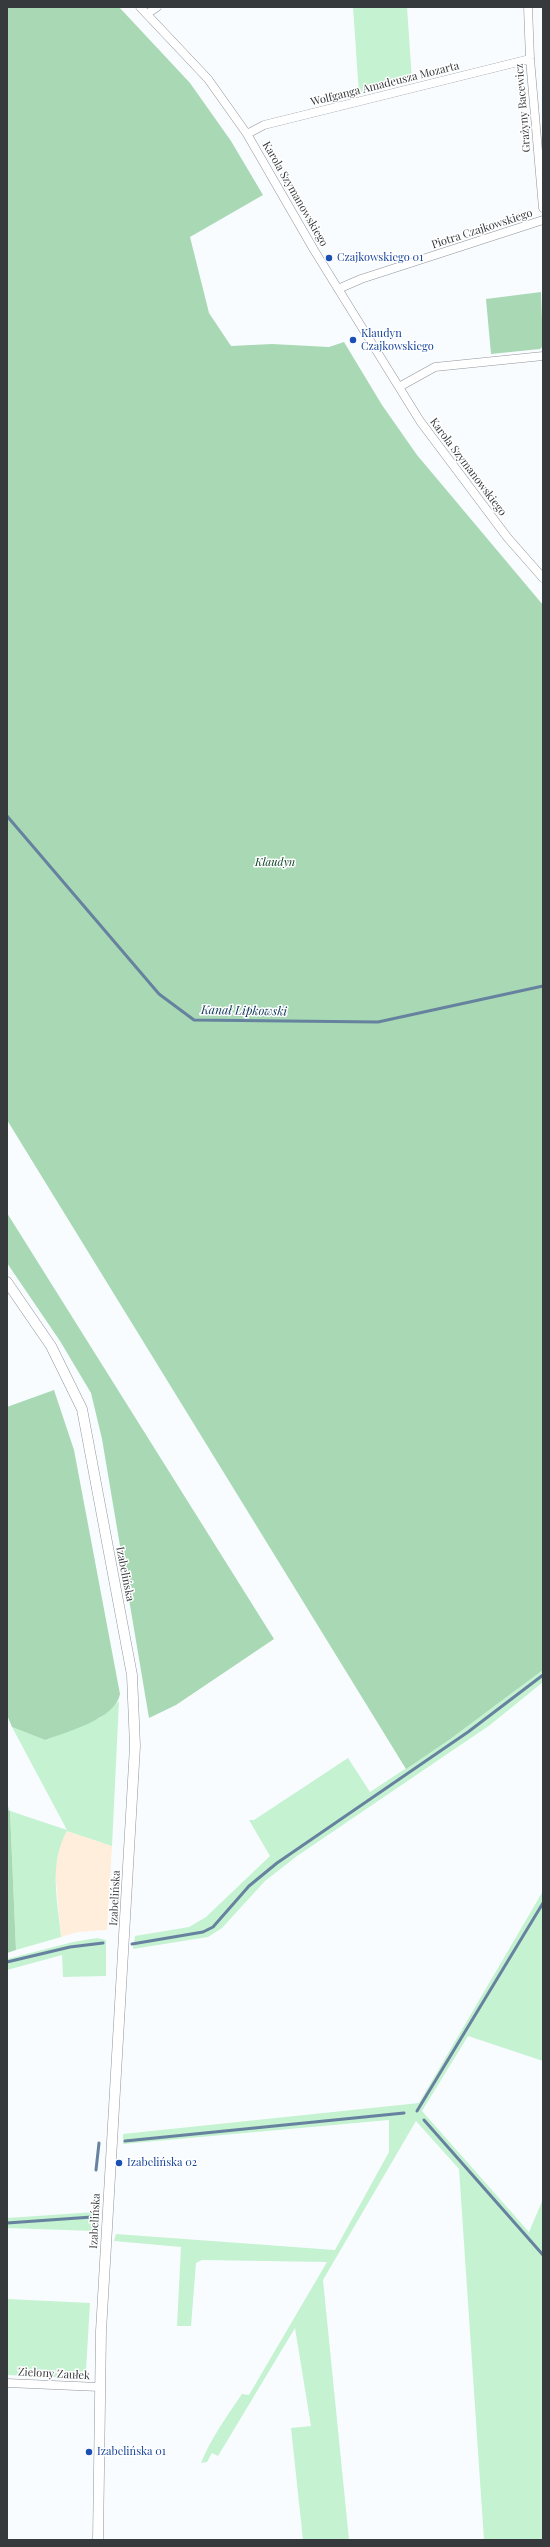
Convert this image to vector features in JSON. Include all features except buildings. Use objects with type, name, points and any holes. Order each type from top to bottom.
[{"type":"street","name":"Karola Szymanowskiego","points":[[140,7],[208,79],[247,134],[338,289],[420,421],[469,489],[507,537],[543,578]]},
{"type":"street","points":[[147,14],[157,7]]},
{"type":"street","name":"Grażyny Bacewicz","points":[[528,7],[530,60],[543,208]]},
{"type":"street","name":"Wolfganga Amadeusza Mozarta","points":[[247,134],[264,125],[530,60]]},
{"type":"street","name":"Piotra Czajkowskiego","points":[[338,289],[361,279],[543,220]]},
{"type":"street","points":[[399,387],[435,367],[543,356]]},
{"type":"street","name":"Izabelińska","points":[[7,1282],[51,1346],[82,1409],[132,1675],[136,1714],[99,2387],[98,2540]]},
{"type":"street","name":"Zielony Zaułek","points":[[7,2383],[99,2387]]},
{"type":"shaded area","points":[[67,1831],[112,1846],[107,1930],[78,1932],[61,1937],[55,1869],[60,1844]]},
{"type":"green space","name":"Klaudyn","points":[[7,7],[119,7],[190,83],[231,141],[263,195],[190,237],[209,313],[231,346],[272,344],[329,347],[344,342],[382,405],[417,455],[543,605],[543,1670],[449,1740],[406,1769],[7,1120]]},
{"type":"green space","points":[[353,7],[407,7],[412,80],[359,94]]},
{"type":"green space","points":[[541,292],[543,346],[540,349],[491,354],[486,299]]},
{"type":"green space","points":[[7,1213],[274,1639],[176,1705],[149,1718],[102,1439],[91,1393],[60,1341],[7,1263]]},
{"type":"green space","points":[[54,1390],[74,1450],[120,1694],[110,1711],[77,1729],[45,1740],[12,1727],[7,1715],[7,1407]]},
{"type":"green space","points":[[543,1670],[543,1682],[490,1725],[297,1856],[265,1881],[222,1928],[208,1937],[133,1949],[135,1936],[189,1927],[206,1917],[270,1856],[249,1820],[254,1820],[348,1758],[370,1792],[449,1740]]},
{"type":"green space","points":[[119,1701],[112,1846],[67,1831],[61,1844],[56,1870],[61,1937],[16,1950],[10,1811],[67,1830],[12,1727],[45,1740],[100,1718]]},
{"type":"green space","points":[[7,1810],[10,1811],[16,1950],[7,1953]]},
{"type":"green space","points":[[543,1891],[543,2061],[468,2036],[422,2111],[529,2232],[543,2199],[543,2540],[484,2540],[459,2169],[416,2121],[323,2280],[349,2540],[303,2540],[291,2428],[311,2426],[295,2328],[218,2456],[212,2453],[207,2462],[201,2463],[214,2436],[242,2394],[249,2395],[327,2262],[202,2260],[196,2263],[191,2326],[177,2326],[181,2247],[114,2241],[116,2234],[335,2250],[389,2152],[389,2120],[123,2144],[123,2134],[419,2103]]},
{"type":"green space","points":[[97,1938],[106,1940],[106,1976],[63,1977],[62,1955],[7,1970],[7,1959],[73,1942]]},
{"type":"green space","points":[[95,2212],[94,2231],[7,2228],[7,2218]]},
{"type":"green space","points":[[7,2299],[90,2303],[86,2370],[78,2378],[7,2375]]},
{"type":"waterway","name":"Kanał Lipkowski","points":[[7,816],[159,994],[194,1020],[378,1022],[543,986]]},
{"type":"waterway","points":[[132,1944],[203,1932],[213,1927],[249,1886],[277,1863],[468,1732],[543,1675]]},
{"type":"waterway","points":[[417,2111],[543,1903]]},
{"type":"waterway","points":[[7,1962],[70,1947],[103,1943]]},
{"type":"waterway","points":[[125,2141],[404,2113]]},
{"type":"waterway","points":[[424,2120],[543,2255]]},
{"type":"waterway","points":[[96,2170],[99,2143]]},
{"type":"waterway","points":[[7,2223],[92,2217]]},
{"type":"place","name":"Czajkowskiego 01","points":[[329,258]]},
{"type":"place","name":"Klaudyn Czajkowskiego","points":[[353,340]]},
{"type":"place","name":"Izabelińska 02","points":[[119,2163]]},
{"type":"place","name":"Izabelińska 01","points":[[89,2452]]}]
